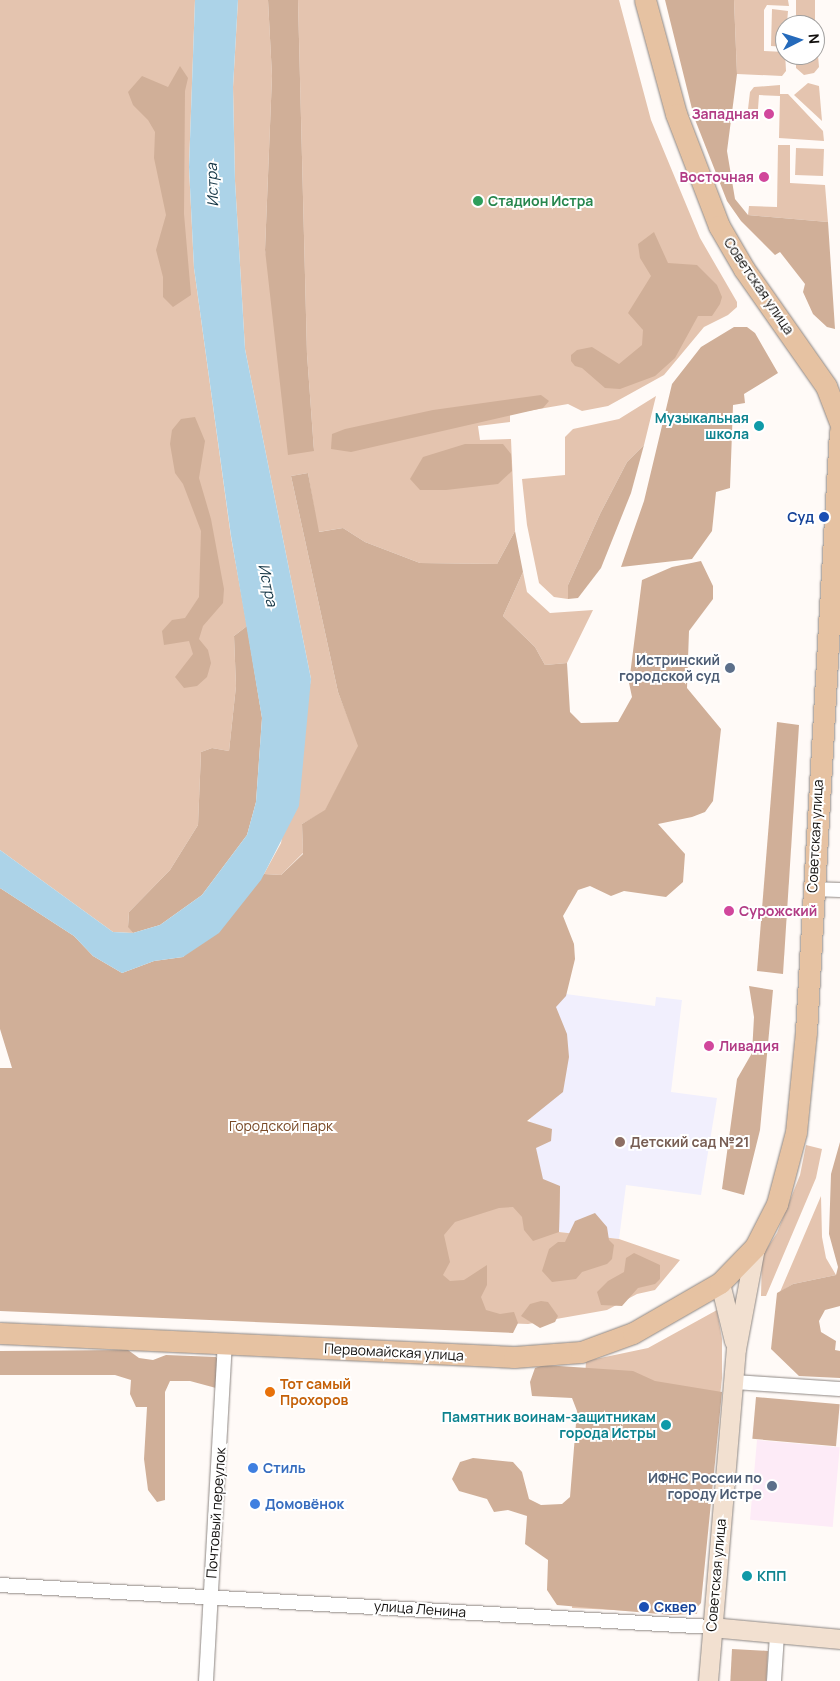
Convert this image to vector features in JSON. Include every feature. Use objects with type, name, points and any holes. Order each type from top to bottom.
[{"type":"main road","name":"Советская улица","points":[[645,0],[676,114],[719,226],[744,269],[826,386],[840,423]]},
{"type":"main road","name":"Советская улица","points":[[708,1681],[736,1349],[755,1247],[777,1204],[796,1132],[806,1032],[812,889],[840,432]]},
{"type":"main road","name":"Первомайская улица","points":[[0,1333],[514,1358],[581,1352],[633,1333],[720,1283],[755,1247]]},
{"type":"main road","name":"Советская улица","points":[[720,1283],[736,1349]]},
{"type":"main road","name":"улица Ленина","points":[[711,1628],[840,1639]]},
{"type":"street","points":[[812,889],[840,890]]},
{"type":"street","name":"Почтовый переулок","points":[[206,1681],[225,1344]]},
{"type":"street","points":[[734,1382],[840,1389]]},
{"type":"street","name":"улица Ленина","points":[[0,1585],[211,1596],[711,1628]]},
{"type":"street","points":[[774,1681],[777,1634]]},
{"type":"shaded area","points":[[0,0],[195,0],[189,167],[194,268],[231,537],[247,626],[234,636],[236,686],[229,751],[212,748],[201,752],[198,825],[170,870],[129,912],[128,926],[133,933],[113,932],[0,850]]},
{"type":"shaded area","name":"Стадион Истра","points":[[238,0],[268,0],[272,76],[265,250],[314,451],[307,354],[298,0],[619,0],[651,120],[700,238],[737,302],[737,307],[728,315],[704,327],[664,375],[608,406],[582,411],[568,404],[510,414],[510,422],[478,426],[480,440],[511,439],[515,531],[497,564],[420,563],[365,542],[343,528],[318,532],[308,473],[291,476],[338,692],[359,746],[325,811],[302,824],[303,853],[281,875],[264,874],[281,843],[311,679],[245,349],[235,181],[233,87]]},
{"type":"shaded area","points":[[734,0],[788,0],[789,6],[767,5],[764,10],[764,51],[775,52],[775,65],[786,65],[786,71],[782,76],[737,74]]},
{"type":"shaded area","points":[[796,0],[815,0],[815,15],[796,15]]},
{"type":"shaded area","points":[[772,9],[788,11],[788,15],[775,15],[775,46],[771,46]]},
{"type":"shaded area","points":[[796,65],[819,65],[814,73],[804,75],[796,68]]},
{"type":"shaded area","points":[[808,83],[819,86],[822,121],[794,95]]},
{"type":"shaded area","points":[[780,85],[780,94],[788,94],[823,131],[824,141],[779,138],[780,96],[759,95],[758,109],[748,109],[750,92],[754,87]]},
{"type":"shaded area","points":[[778,145],[790,145],[790,183],[825,185],[828,222],[748,215],[749,206],[777,207]]},
{"type":"shaded area","points":[[796,148],[824,149],[823,176],[795,175]]},
{"type":"shaded area","points":[[656,396],[644,445],[627,462],[600,514],[568,585],[568,599],[554,597],[539,583],[527,525],[522,479],[565,475],[565,437],[573,429],[619,419]]},
{"type":"shaded area","points":[[523,572],[527,592],[550,613],[593,610],[567,663],[545,665],[535,647],[503,616]]},
{"type":"shaded area","name":"Детский сад №21","points":[[536,990],[655,1006],[656,997],[682,1000],[671,1092],[717,1098],[701,1195],[626,1185],[619,1239],[559,1232],[527,1185]]},
{"type":"shaded area","points":[[806,1145],[822,1149],[816,1178],[766,1296],[761,1296],[762,1256],[777,1233],[800,1175]]},
{"type":"shaded area","points":[[431,1182],[560,1186],[559,1232],[619,1239],[680,1260],[655,1290],[637,1294],[607,1310],[528,1324],[432,1320]]},
{"type":"shaded area","points":[[821,1196],[822,1237],[826,1258],[836,1275],[793,1284],[780,1292]]},
{"type":"shaded area","points":[[717,1310],[722,1339],[722,1378],[697,1614],[572,1608],[586,1361],[648,1348]]},
{"type":"shaded area","points":[[757,1440],[840,1447],[833,1527],[750,1520]]},
{"type":"green space","points":[[268,0],[298,0],[307,354],[314,451],[288,455],[265,250],[272,76]]},
{"type":"green space","points":[[665,0],[734,0],[737,74],[727,151],[735,199],[748,215],[828,222],[835,329],[827,327],[813,314],[803,292],[805,284],[780,252],[775,255],[741,221],[727,201],[694,117]]},
{"type":"green space","points":[[180,66],[188,78],[185,91],[184,214],[191,295],[173,307],[163,297],[163,277],[156,250],[166,215],[154,158],[155,132],[148,120],[133,105],[128,92],[142,76],[168,87]]},
{"type":"green space","points":[[654,232],[668,263],[697,265],[717,285],[722,297],[720,304],[712,316],[698,316],[675,358],[655,376],[620,389],[605,388],[582,368],[575,366],[571,361],[571,355],[577,350],[592,347],[619,364],[642,345],[643,330],[628,313],[651,276],[640,258],[638,244]]},
{"type":"green space","points":[[734,327],[747,327],[755,333],[778,373],[744,394],[745,403],[733,405],[730,488],[716,492],[712,531],[692,559],[621,567],[644,501],[672,384],[701,347]]},
{"type":"green space","points":[[541,395],[549,401],[543,408],[351,452],[331,449],[332,434],[345,429],[433,410]]},
{"type":"green space","points":[[195,417],[205,441],[199,478],[211,519],[224,589],[223,603],[203,626],[199,639],[208,650],[211,663],[207,677],[197,686],[184,688],[175,677],[193,654],[189,641],[164,645],[162,631],[172,620],[185,618],[199,597],[201,531],[183,484],[175,473],[170,444],[172,430],[181,419]]},
{"type":"green space","points":[[465,444],[503,444],[511,454],[512,471],[498,484],[446,490],[420,490],[410,479],[423,457]]},
{"type":"green space","points":[[644,445],[631,493],[601,568],[578,598],[568,599],[568,585],[600,514],[627,462]]},
{"type":"green space","name":"Городской парк","points":[[308,473],[319,532],[343,528],[365,542],[420,563],[497,564],[515,531],[523,572],[503,616],[535,647],[545,665],[567,663],[570,712],[581,723],[618,722],[632,697],[629,683],[642,580],[672,567],[701,561],[713,586],[713,599],[689,631],[687,688],[721,729],[713,801],[705,812],[692,817],[658,824],[685,854],[683,882],[666,897],[624,891],[611,896],[590,886],[578,890],[563,916],[574,944],[575,959],[566,996],[556,1007],[567,1034],[569,1057],[563,1092],[527,1121],[552,1129],[551,1141],[536,1148],[543,1179],[560,1186],[559,1232],[533,1241],[524,1230],[522,1217],[513,1207],[499,1208],[455,1222],[444,1235],[450,1262],[443,1275],[450,1281],[464,1280],[487,1265],[487,1285],[481,1297],[486,1310],[500,1314],[514,1312],[518,1323],[513,1333],[0,1311],[0,1068],[12,1068],[0,1029],[0,888],[74,936],[93,956],[122,973],[154,961],[183,957],[264,874],[281,875],[303,854],[302,824],[325,810],[358,746],[338,692],[291,476]]},
{"type":"green space","points":[[247,626],[262,718],[256,802],[247,835],[202,895],[160,925],[133,933],[128,927],[129,912],[170,870],[198,825],[201,752],[212,748],[229,751],[236,686],[234,636]]},
{"type":"green space","points":[[777,722],[799,725],[783,974],[757,971]]},
{"type":"green space","points":[[749,986],[773,990],[760,1130],[744,1195],[722,1189],[737,1079],[752,1053],[754,1017]]},
{"type":"green space","points":[[840,1142],[840,1306],[825,1310],[819,1321],[821,1332],[836,1341],[835,1350],[840,1351],[840,1378],[799,1376],[771,1349],[777,1293],[793,1284],[836,1275],[838,1267],[829,1234],[831,1174]]},
{"type":"green space","points":[[595,1213],[607,1227],[609,1240],[614,1245],[612,1259],[607,1264],[582,1272],[576,1279],[552,1282],[542,1271],[549,1249],[558,1242],[565,1242],[575,1221]]},
{"type":"green space","points":[[634,1253],[660,1265],[660,1279],[655,1284],[638,1288],[622,1306],[601,1305],[597,1292],[608,1281],[624,1272],[626,1258]]},
{"type":"green space","points":[[541,1301],[548,1302],[558,1316],[555,1322],[540,1328],[521,1316],[530,1304]]},
{"type":"green space","points":[[128,1350],[139,1358],[153,1360],[166,1355],[216,1357],[223,1368],[216,1388],[190,1381],[170,1381],[165,1392],[165,1500],[157,1502],[148,1490],[144,1459],[147,1407],[136,1407],[130,1394],[131,1380],[115,1375],[0,1375],[0,1351]]},
{"type":"green space","points":[[544,1365],[633,1371],[655,1381],[722,1392],[701,1603],[691,1614],[671,1615],[557,1605],[547,1590],[548,1560],[525,1544],[527,1516],[508,1510],[494,1512],[487,1499],[459,1491],[452,1479],[460,1462],[473,1458],[513,1462],[522,1472],[529,1499],[541,1505],[562,1504],[570,1497],[577,1411],[572,1398],[532,1396],[530,1382],[535,1368]]},
{"type":"green space","points":[[756,1397],[840,1404],[836,1446],[752,1439]]},
{"type":"green space","points":[[732,1649],[768,1651],[766,1681],[730,1681]]},
{"type":"water","name":"Истра","points":[[195,0],[238,0],[233,87],[235,181],[245,349],[311,679],[299,806],[261,880],[219,933],[183,957],[154,961],[122,973],[93,956],[74,936],[0,888],[0,850],[113,932],[133,933],[160,925],[202,895],[247,835],[256,802],[262,718],[231,536],[194,268],[189,167]]},
{"type":"place","name":"Западная","points":[[769,114]]},
{"type":"place","name":"Восточная","points":[[764,177]]},
{"type":"place","name":"Стадион Истра","points":[[478,201]]},
{"type":"place","name":"Музыкальная школа","points":[[759,426]]},
{"type":"place","name":"Суд","points":[[824,517]]},
{"type":"place","name":"Истринский городской суд","points":[[730,668]]},
{"type":"place","name":"Сурожский","points":[[729,911]]},
{"type":"place","name":"Ливадия","points":[[709,1046]]},
{"type":"place","name":"Детский сад №21","points":[[620,1142]]},
{"type":"place","name":"Тот самый Прохоров","points":[[270,1392]]},
{"type":"place","name":"Памятник воинам-защитникам города Истры","points":[[666,1425]]},
{"type":"place","name":"Стиль","points":[[253,1468]]},
{"type":"place","name":"ИФНС России по городу Истре","points":[[772,1486]]},
{"type":"place","name":"Домовёнок","points":[[255,1504]]},
{"type":"place","name":"КПП","points":[[747,1576]]},
{"type":"place","name":"Сквер","points":[[644,1607]]}]
